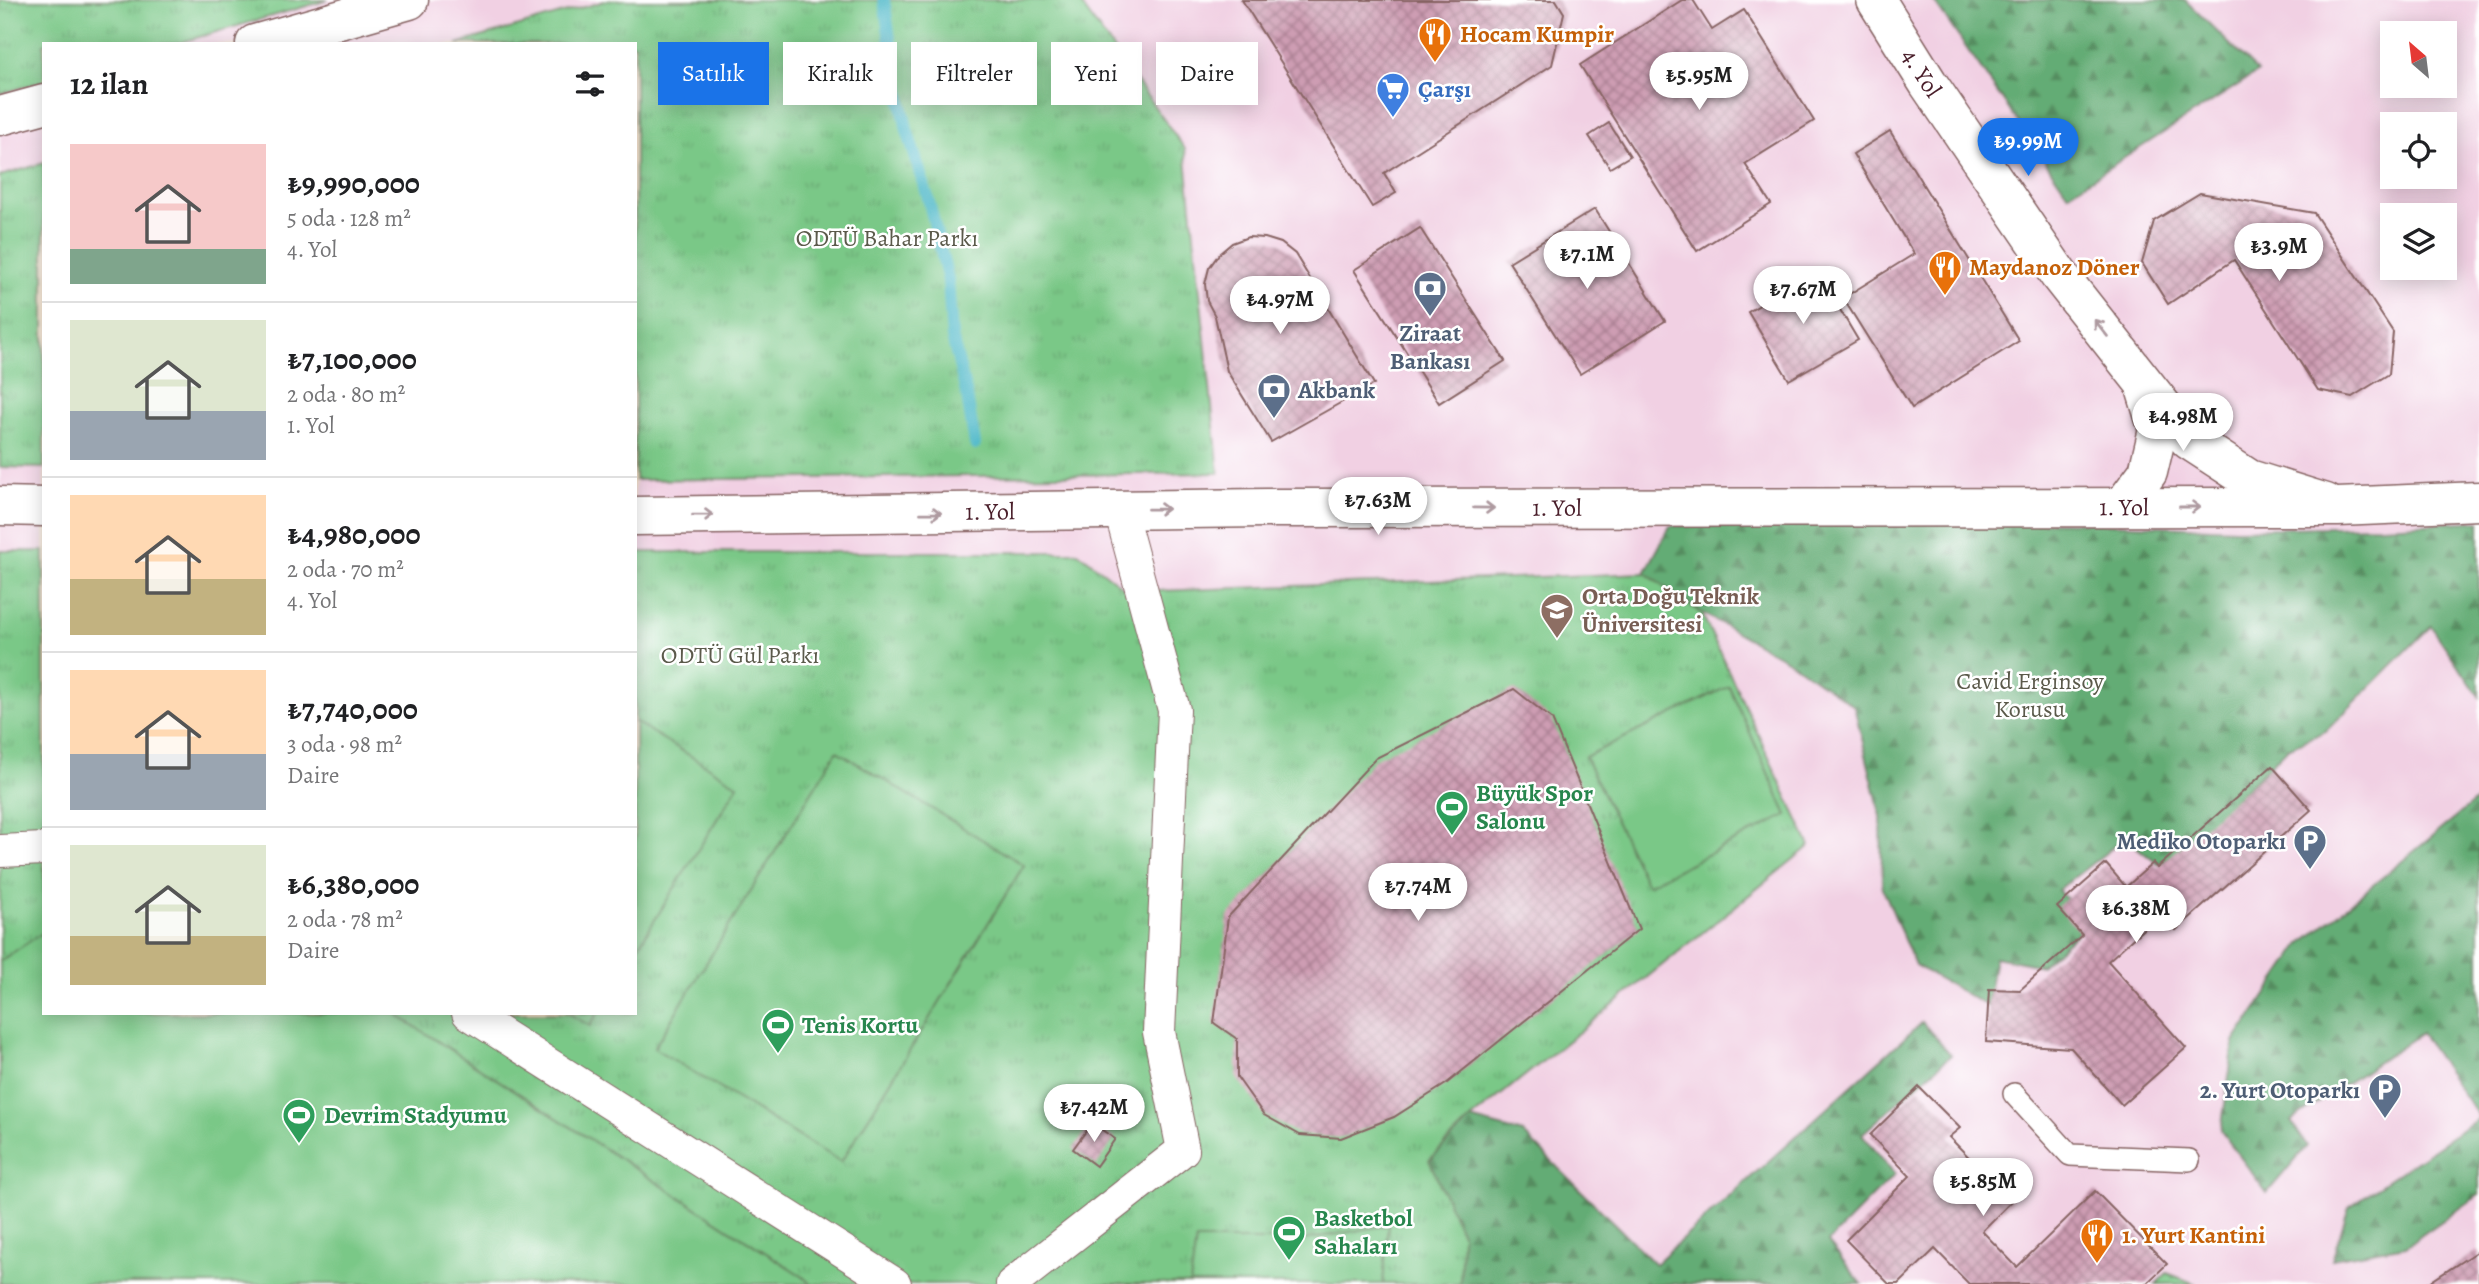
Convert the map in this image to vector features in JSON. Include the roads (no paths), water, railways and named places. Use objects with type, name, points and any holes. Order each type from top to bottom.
[{"type":"street","points":[[262,42],[409,0]]},
{"type":"street","name":"4. Yol","points":[[1876,0],[1928,83],[2039,246],[2189,440],[2249,479],[2338,507]]},
{"type":"street","points":[[0,116],[42,105]]},
{"type":"street","name":"4. Yol","points":[[2122,507],[2148,472],[2158,430],[2144,382]]},
{"type":"street","name":"1. Yol","points":[[637,516],[1266,508],[2338,507],[2479,501]]},
{"type":"street","points":[[0,506],[42,507]]},
{"type":"street","points":[[1012,1284],[1184,1150],[1159,1032],[1174,710],[1119,510]]},
{"type":"street","points":[[0,851],[42,849]]},
{"type":"street","points":[[471,1015],[895,1284]]},
{"type":"lane","points":[[2014,1094],[2070,1155],[2189,1160]]},
{"type":"waterway","points":[[884,0],[907,130],[927,194],[948,280],[952,337],[967,396],[975,444]]},
{"type":"place","name":"Hocam Kumpir","points":[[1435,64]]},
{"type":"place","name":"Çarşı","points":[[1393,119]]},
{"type":"place","name":"Maydanoz Döner","points":[[1945,297]]},
{"type":"place","name":"Ziraat Bankası","points":[[1430,318]]},
{"type":"place","name":"Akbank","points":[[1274,420]]},
{"type":"place","name":"Orta Doğu Teknik Üniversitesi","points":[[1557,640]]},
{"type":"place","name":"Büyük Spor Salonu","points":[[1452,837]]},
{"type":"place","name":"Mediko Otoparkı","points":[[2310,871]]},
{"type":"place","name":"Tenis Kortu","points":[[778,1055]]},
{"type":"place","name":"2. Yurt Otoparkı","points":[[2385,1120]]},
{"type":"place","name":"Devrim Stadyumu","points":[[299,1145]]},
{"type":"place","name":"Basketbol Sahaları","points":[[1289,1262]]},
{"type":"place","name":"1. Yurt Kantini","points":[[2097,1265]]},
{"type":"park label","name":"ODTÜ Bahar Parkı","points":[[887,238]]},
{"type":"park label","name":"ODTÜ Gül Parkı","points":[[740,655]]},
{"type":"park label","name":"Cavid Erginsoy Korusu","points":[[2030,695]]}]
